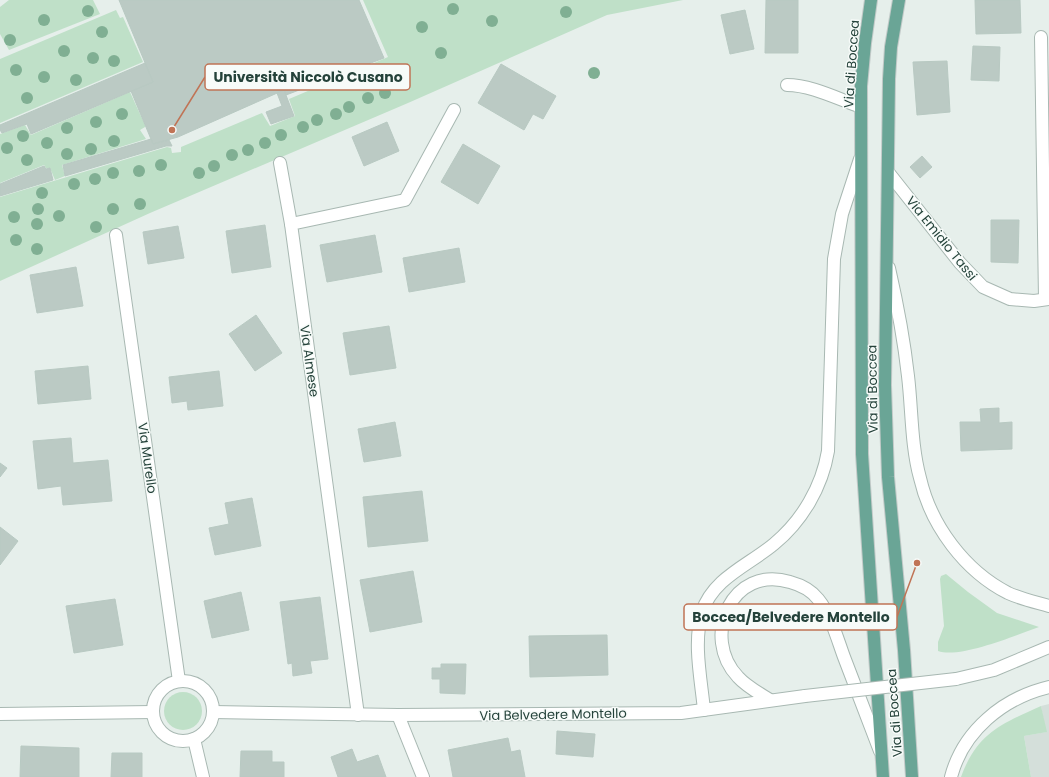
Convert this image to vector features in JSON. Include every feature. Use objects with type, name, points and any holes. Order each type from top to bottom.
[{"type":"main road","name":"Via di Boccea","points":[[871,0],[864,43],[861,107],[862,454],[883,757],[883,777]]},
{"type":"main road","name":"Via di Boccea","points":[[899,0],[891,47],[888,172],[888,261],[885,346],[888,476],[904,650],[912,777]]},
{"type":"street","points":[[1042,37],[1047,299]]},
{"type":"street","points":[[787,85],[794,85],[821,93],[861,107]]},
{"type":"street","points":[[291,224],[406,200],[454,110]]},
{"type":"street","points":[[704,710],[699,637],[702,613],[706,604],[722,582],[774,545],[794,526],[816,489],[824,470],[828,451],[834,259],[842,214],[861,158]]},
{"type":"street","name":"Via Almese","points":[[280,163],[291,224],[358,715]]},
{"type":"street","name":"Via Emidio Tassi","points":[[888,172],[964,268],[983,287],[1010,299],[1047,299]]},
{"type":"street","name":"Via Murello","points":[[116,235],[179,681]]},
{"type":"street","points":[[888,261],[908,373],[916,461],[923,490],[929,505],[948,539],[963,558],[981,575],[1009,593],[1049,606]]},
{"type":"street","points":[[770,700],[748,687],[737,677],[725,656],[721,635],[722,623],[729,606],[740,592],[761,579],[778,578],[805,587],[819,600],[835,634],[883,757]]},
{"type":"street","name":"Via Belvedere Montello","points":[[212,712],[358,715],[680,713],[770,700],[956,679],[994,670],[1049,647]]},
{"type":"street","points":[[179,681],[194,684],[206,693],[211,702],[212,712],[207,728],[194,739],[175,740],[166,736],[155,721],[153,712],[157,695],[163,688],[179,681]]},
{"type":"street","points":[[951,777],[954,765],[966,742],[986,720],[1015,700],[1049,687]]},
{"type":"street","points":[[0,714],[153,712]]},
{"type":"street","points":[[398,715],[423,777]]},
{"type":"street","points":[[194,739],[204,777]]},
{"type":"shaded area","points":[[1049,704],[1049,777],[1031,777],[1024,736],[1046,732],[1041,706]]},
{"type":"green space","points":[[9,0],[93,0],[100,14],[9,50],[0,34],[0,7]]},
{"type":"green space","points":[[363,0],[683,0],[607,15],[408,103],[150,213],[0,281],[0,197],[167,147],[171,148],[172,153],[181,152],[181,147],[262,113],[270,126],[295,116],[289,99],[388,57]]},
{"type":"green space","points":[[116,10],[120,18],[123,17],[143,62],[0,123],[0,59]]},
{"type":"green space","points":[[130,92],[145,125],[145,127],[140,130],[146,139],[62,165],[65,176],[55,180],[50,168],[46,168],[44,165],[0,183],[0,134],[25,125],[31,135]]},
{"type":"green space","points":[[946,574],[997,613],[1039,627],[974,649],[948,653],[938,651],[938,642],[944,626],[940,579],[941,576]]},
{"type":"green space","points":[[179,692],[187,692],[197,697],[201,704],[201,718],[197,725],[187,730],[179,730],[169,725],[167,722],[164,715],[164,707],[169,697],[172,695]]},
{"type":"green space","points":[[1041,706],[1047,732],[1024,736],[1031,777],[961,777],[967,762],[975,750],[992,732],[1014,718]]},
{"type":"building","points":[[119,0],[359,0],[384,58],[286,95],[284,90],[178,137],[153,144],[131,91],[153,82]]},
{"type":"building","points":[[766,0],[798,0],[798,53],[765,53]]},
{"type":"building","points":[[975,0],[1020,0],[1021,33],[976,34]]},
{"type":"building","points":[[745,10],[754,49],[730,54],[721,15]]},
{"type":"building","points":[[973,46],[1000,47],[999,81],[971,80]]},
{"type":"building","points":[[947,61],[950,112],[917,115],[913,62]]},
{"type":"building","points":[[145,63],[153,82],[31,134],[27,124],[2,133],[0,130],[0,125]]},
{"type":"building","points":[[501,64],[556,96],[543,119],[533,114],[524,130],[478,103]]},
{"type":"building","points":[[284,90],[294,116],[271,124],[266,112],[282,106],[277,93]]},
{"type":"building","points":[[387,122],[399,151],[364,166],[352,137]]},
{"type":"building","points":[[151,139],[153,144],[169,140],[172,146],[166,146],[65,176],[63,165]]},
{"type":"building","points":[[463,144],[500,166],[478,204],[441,182]]},
{"type":"building","points":[[922,156],[932,167],[920,178],[910,167]]},
{"type":"building","points":[[44,166],[46,169],[50,168],[53,180],[0,196],[0,184]]},
{"type":"building","points":[[991,220],[1019,220],[1018,263],[991,262]]},
{"type":"building","points":[[265,225],[271,267],[232,273],[226,231]]},
{"type":"building","points":[[178,226],[184,258],[148,264],[143,232]]},
{"type":"building","points":[[375,235],[382,272],[327,282],[320,245]]},
{"type":"building","points":[[459,248],[465,282],[409,292],[403,258]]},
{"type":"building","points":[[76,267],[83,306],[37,313],[30,275]]},
{"type":"building","points":[[256,315],[282,353],[255,371],[229,334]]},
{"type":"building","points":[[389,326],[396,368],[350,375],[343,333]]},
{"type":"building","points":[[88,366],[91,399],[38,404],[35,371]]},
{"type":"building","points":[[219,371],[223,406],[188,410],[187,401],[172,403],[169,377]]},
{"type":"building","points":[[999,408],[999,423],[1012,422],[1012,449],[961,451],[960,422],[981,422],[980,409]]},
{"type":"building","points":[[395,422],[401,456],[364,462],[358,429]]},
{"type":"building","points":[[71,438],[73,463],[108,460],[112,501],[63,505],[61,486],[38,489],[33,441]]},
{"type":"building","points":[[0,463],[7,468],[0,477]]},
{"type":"building","points":[[422,491],[428,541],[368,547],[363,497]]},
{"type":"building","points":[[252,498],[261,546],[215,555],[209,528],[229,524],[225,503]]},
{"type":"building","points":[[0,527],[18,541],[0,565]]},
{"type":"building","points":[[413,571],[422,622],[370,632],[360,580]]},
{"type":"building","points":[[241,592],[249,630],[212,638],[204,601]]},
{"type":"building","points":[[320,597],[328,659],[310,661],[312,673],[293,676],[292,663],[288,664],[280,602]]},
{"type":"building","points":[[115,599],[123,645],[74,653],[66,606]]},
{"type":"building","points":[[607,635],[608,675],[530,677],[529,636]]},
{"type":"building","points":[[441,664],[466,664],[465,694],[440,693],[440,679],[432,679],[432,668],[441,668]]},
{"type":"building","points":[[557,731],[595,734],[593,757],[556,754]]},
{"type":"building","points":[[508,738],[511,752],[520,750],[525,777],[453,777],[448,750]]},
{"type":"building","points":[[21,746],[79,748],[79,777],[20,777]]},
{"type":"building","points":[[352,749],[357,762],[378,755],[386,777],[338,777],[331,757]]},
{"type":"building","points":[[241,751],[272,751],[272,762],[284,762],[284,777],[240,777]]},
{"type":"building","points":[[112,753],[142,753],[142,777],[111,777]]},
{"type":"place","name":"Università Niccolò Cusano","points":[[172,130]]},
{"type":"place","name":"Boccea/Belvedere Montello","points":[[917,563]]}]
